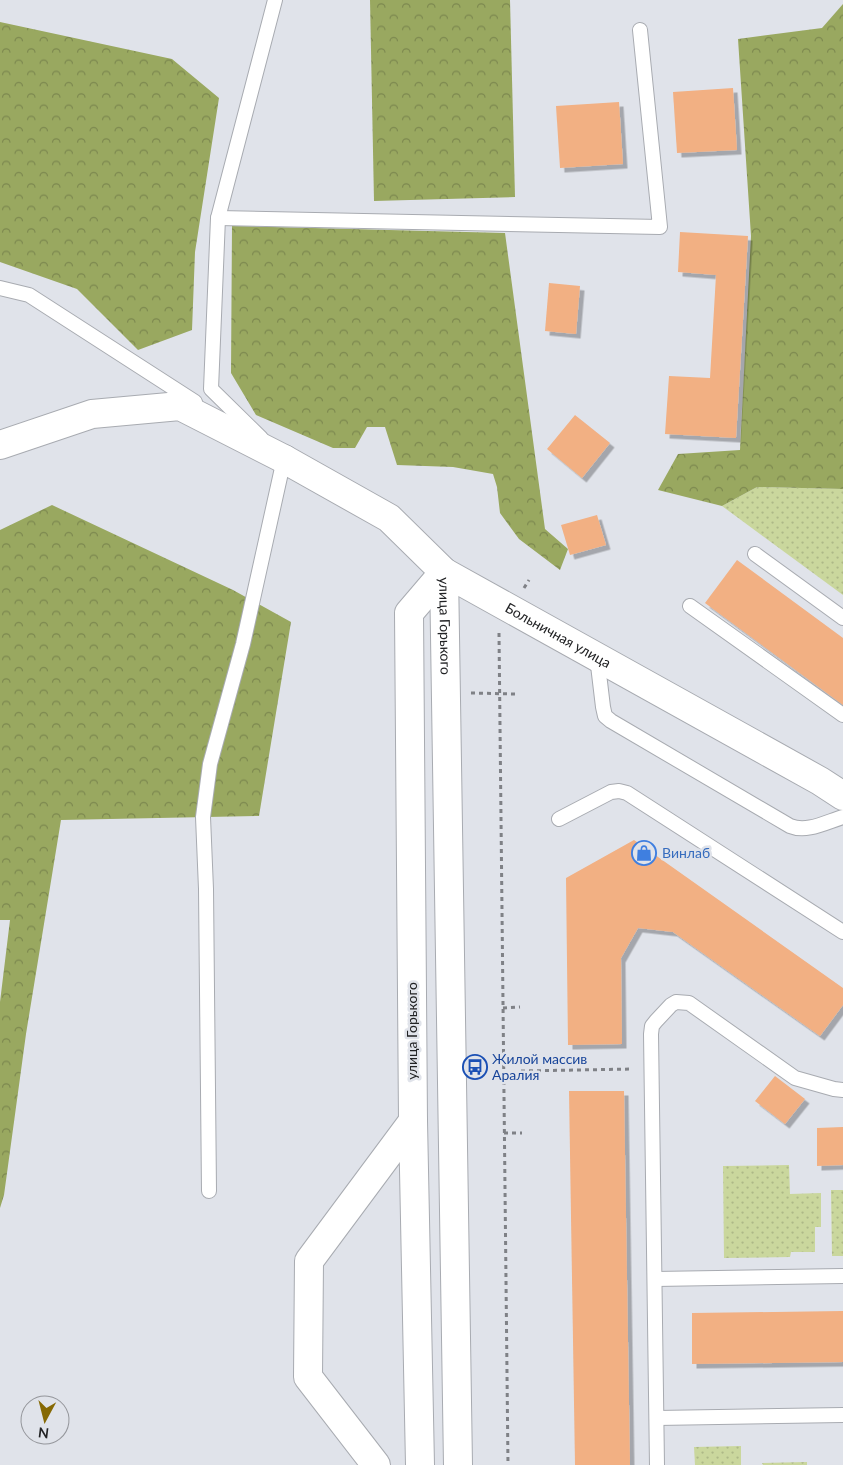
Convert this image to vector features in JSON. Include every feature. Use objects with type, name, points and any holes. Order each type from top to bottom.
[{"type":"main road","name":"Больничная улица","points":[[0,445],[92,414],[180,406],[284,459],[389,518],[444,572],[820,781],[843,796]]},
{"type":"main road","name":"улица Горького","points":[[420,1465],[413,1121],[409,613],[444,572]]},
{"type":"main road","name":"улица Горького","points":[[444,572],[458,1465]]},
{"type":"main road","points":[[376,1465],[308,1378],[309,1261],[413,1121]]},
{"type":"lane","points":[[275,0],[218,218],[211,389],[284,459]]},
{"type":"lane","points":[[218,218],[660,227],[640,30]]},
{"type":"lane","points":[[0,288],[28,295],[284,459]]},
{"type":"lane","points":[[209,1191],[206,889],[203,817],[210,764],[243,644],[284,459]]},
{"type":"lane","points":[[755,554],[843,618]]},
{"type":"lane","points":[[690,606],[843,714]]},
{"type":"lane","points":[[597,657],[605,716],[612,721],[790,826],[798,829],[807,828],[843,817]]},
{"type":"lane","points":[[559,818],[611,792],[627,793],[843,932]]},
{"type":"lane","points":[[657,1465],[652,1026],[676,1002],[690,1003],[795,1078],[843,1090]]},
{"type":"lane","points":[[654,1279],[843,1276]]},
{"type":"lane","points":[[657,1418],[843,1415]]},
{"type":"path","points":[[498,648],[508,1465]]},
{"type":"path","points":[[462,693],[515,694]]},
{"type":"path","points":[[503,1008],[520,1007]]},
{"type":"path","points":[[521,1070],[651,1069]]},
{"type":"path","points":[[504,1133],[522,1133]]},
{"type":"green space","points":[[370,0],[510,0],[515,197],[374,201]]},
{"type":"green space","points":[[843,4],[843,489],[757,487],[722,506],[658,490],[678,454],[740,450],[751,236],[738,39],[822,28]]},
{"type":"green space","points":[[0,22],[172,59],[219,98],[195,252],[192,330],[138,350],[77,289],[0,262]]},
{"type":"green space","points":[[232,226],[505,233],[545,529],[568,549],[560,570],[519,539],[500,513],[497,487],[493,474],[453,467],[397,465],[385,427],[367,427],[355,448],[333,448],[256,415],[231,373]]},
{"type":"green space","points":[[757,487],[843,489],[843,595],[722,506]]},
{"type":"green space","points":[[52,505],[233,590],[291,622],[259,816],[61,820],[26,1034],[4,1195],[0,1208],[0,1002],[10,920],[0,920],[0,530]]},
{"type":"green space","points":[[789,1165],[790,1194],[821,1193],[821,1227],[815,1227],[815,1252],[791,1252],[790,1257],[724,1258],[723,1166]]},
{"type":"green space","points":[[831,1190],[843,1190],[843,1256],[832,1256]]},
{"type":"green space","points":[[741,1446],[741,1465],[695,1465],[694,1447]]},
{"type":"green space","points":[[807,1462],[807,1465],[763,1465],[762,1463]]},
{"type":"building","points":[[733,88],[737,150],[677,153],[673,92]]},
{"type":"building","points":[[619,102],[623,164],[560,168],[556,106]]},
{"type":"building","points":[[680,232],[748,236],[736,438],[665,434],[669,376],[710,378],[716,275],[678,272]]},
{"type":"building","points":[[549,283],[580,286],[576,334],[545,331]]},
{"type":"building","points":[[575,415],[610,443],[582,478],[547,449]]},
{"type":"building","points":[[597,515],[606,545],[570,555],[561,525]]},
{"type":"building","points":[[737,560],[843,638],[843,705],[705,603]]},
{"type":"building","points":[[634,840],[843,988],[843,1005],[820,1036],[673,932],[638,928],[621,958],[622,1044],[568,1045],[566,878]]},
{"type":"building","points":[[775,1076],[805,1099],[785,1124],[755,1101]]},
{"type":"building","points":[[569,1091],[624,1091],[630,1465],[575,1465]]},
{"type":"building","points":[[843,1127],[843,1165],[817,1166],[817,1128]]},
{"type":"building","points":[[843,1311],[843,1362],[692,1364],[692,1313]]},
{"type":"place","name":"Винлаб","points":[[644,853]]},
{"type":"place","name":"Жилой массив Аралия","points":[[475,1067]]}]
